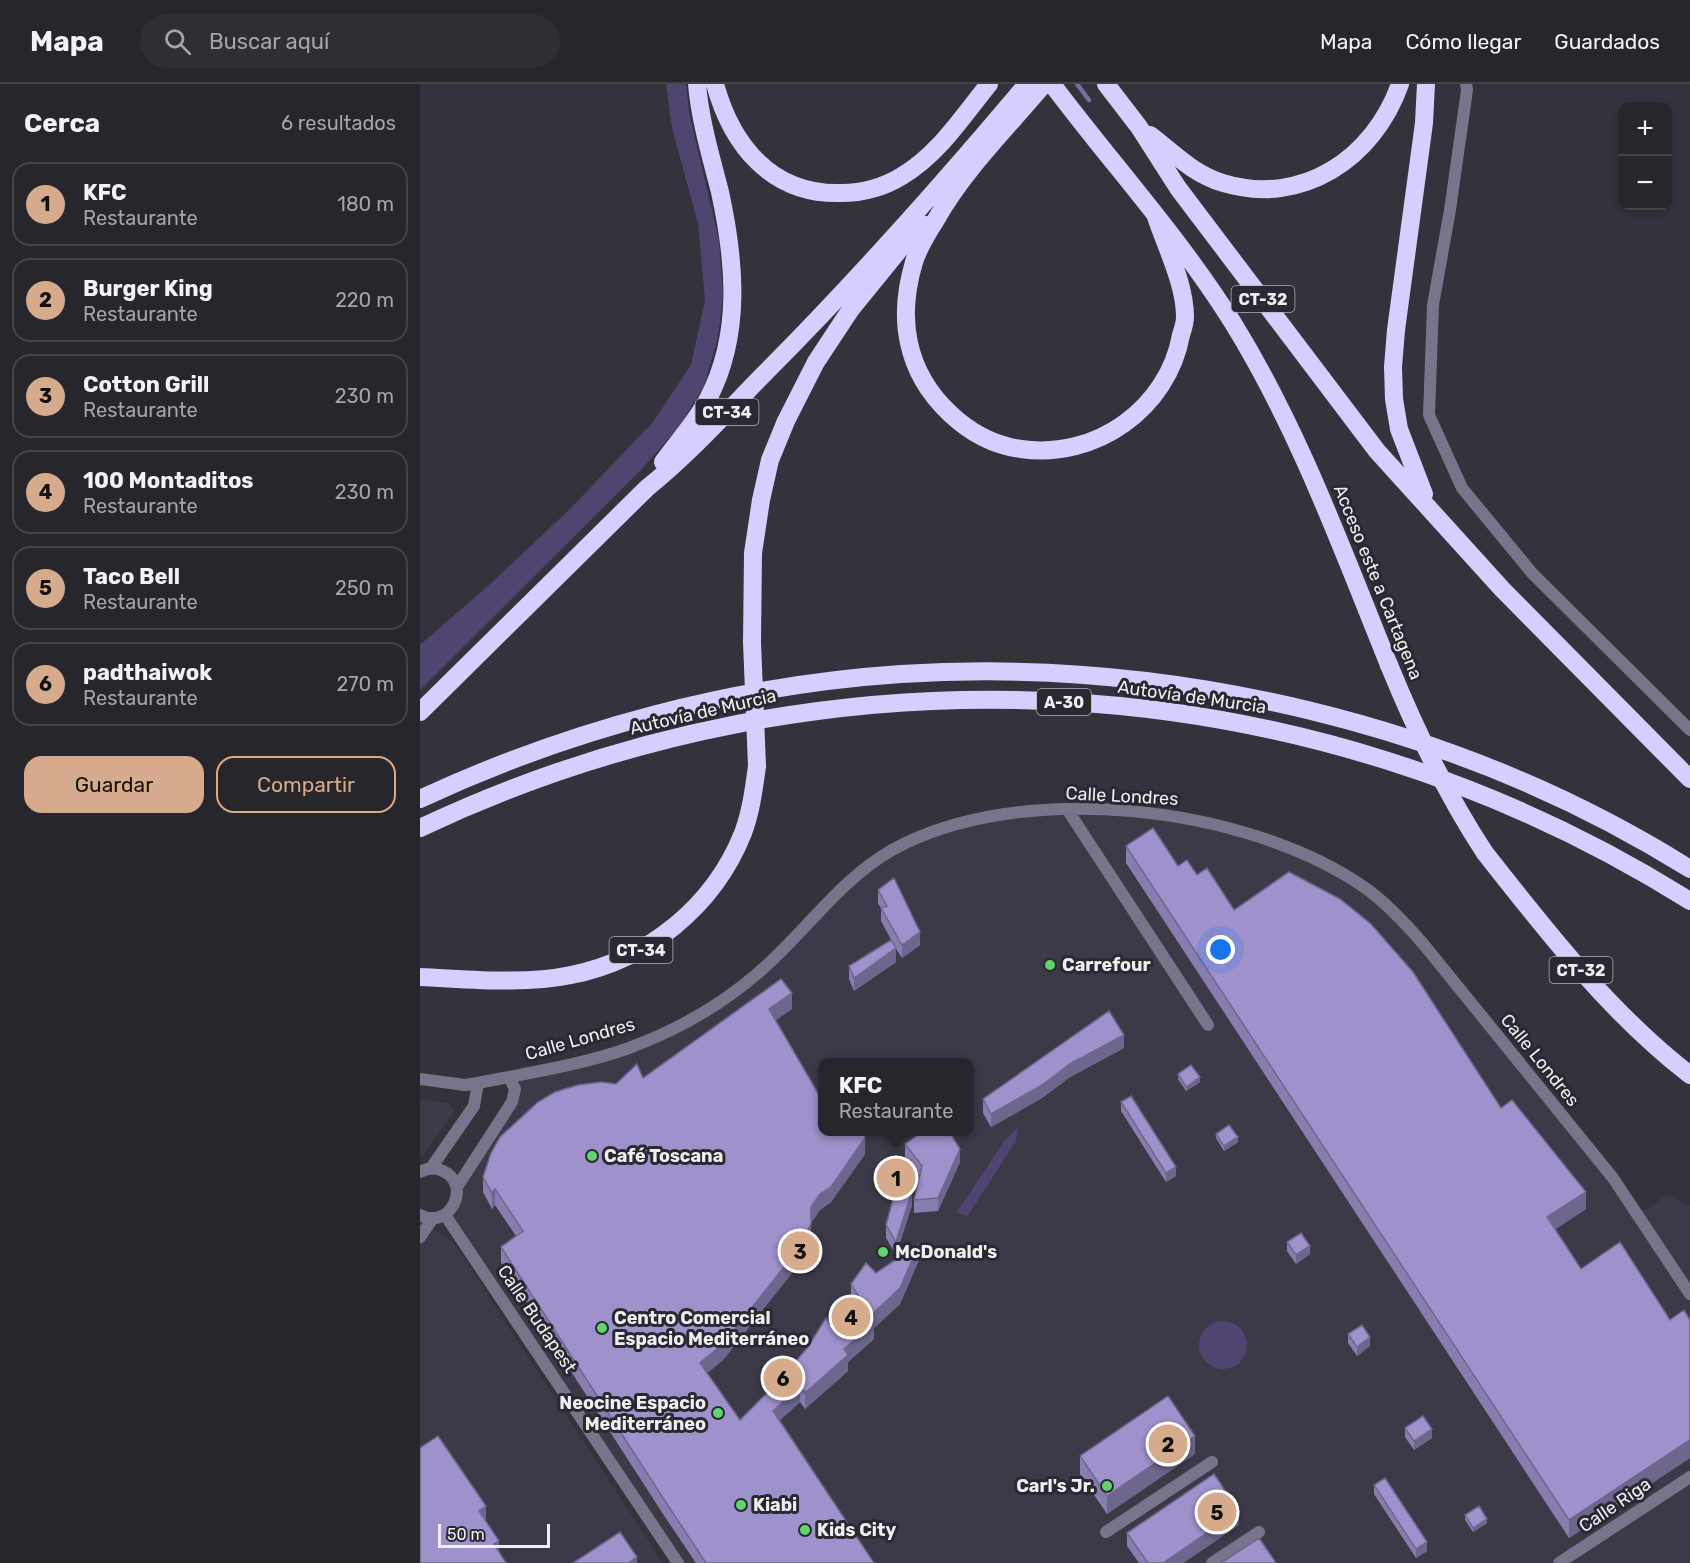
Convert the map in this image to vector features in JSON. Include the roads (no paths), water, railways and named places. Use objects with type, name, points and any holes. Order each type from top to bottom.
[{"type":"highway","points":[[647,488],[688,431],[708,398],[723,363],[731,328],[732,252],[697,84]]},
{"type":"highway","points":[[715,84],[721,106],[731,128],[762,168],[784,182],[805,190],[827,194],[852,193],[878,188],[901,177],[928,156],[989,84]]},
{"type":"highway","name":"CT-34","points":[[420,712],[647,488],[669,470],[839,297],[1023,95],[1044,84]]},
{"type":"highway","name":"Acceso este a Cartagena","points":[[1052,84],[1207,283],[1279,405],[1318,490],[1416,728],[1466,824],[1485,853],[1580,969],[1655,1046],[1690,1075]]},
{"type":"highway","name":"CT-32","points":[[1106,84],[1139,127],[1178,188],[1377,451],[1430,506],[1502,589],[1690,779]]},
{"type":"highway","points":[[1139,127],[1180,160],[1222,183],[1250,188],[1278,188],[1306,182],[1329,173],[1352,157],[1372,136],[1389,112],[1400,84]]},
{"type":"highway","points":[[1426,84],[1424,123],[1393,367],[1394,399],[1399,429],[1430,506]]},
{"type":"highway","points":[[1023,95],[946,200],[922,241],[909,280],[905,318],[909,344],[917,368],[947,412],[970,430],[993,442],[1021,449],[1047,451],[1074,446],[1098,438],[1122,426],[1141,412],[1158,392],[1169,374],[1179,347],[1185,317],[1181,288],[1156,217]]},
{"type":"highway","name":"CT-34","points":[[420,977],[526,979],[569,976],[614,963],[652,944],[670,931],[699,904],[723,873],[744,831],[757,766],[752,642],[753,553],[770,460],[786,421],[816,362],[851,309],[927,216],[946,200]]},
{"type":"highway","name":"Autovía de Murcia","points":[[420,798],[482,771],[564,741],[743,694],[817,683],[897,675],[970,672],[1046,674],[1157,683],[1232,694],[1303,709],[1371,728],[1452,754],[1523,783],[1609,823],[1690,869]]},
{"type":"highway","name":"Autovía de Murcia","points":[[420,828],[492,796],[572,767],[647,745],[737,723],[820,710],[899,702],[971,699],[1053,702],[1154,710],[1227,721],[1329,744],[1373,757],[1470,790],[1544,822],[1615,858],[1690,901]]},
{"type":"street","points":[[1466,84],[1450,210],[1433,305],[1429,415],[1462,488],[1525,565],[1690,730]]},
{"type":"street","points":[[1067,809],[1208,1025]]},
{"type":"street","name":"Calle Londres","points":[[420,1079],[465,1085],[590,1059],[629,1048],[703,1012],[734,992],[783,950],[843,886],[890,851],[942,828],[1019,813],[1067,809],[1160,814],[1192,819],[1251,834],[1286,846],[1338,870],[1382,901],[1425,946],[1613,1178],[1690,1294]]},
{"type":"street","points":[[420,1237],[456,1200],[457,1187],[512,1102],[515,1089],[509,1077]]},
{"type":"street","points":[[457,1187],[447,1173],[426,1170],[474,1106],[478,1083]]},
{"type":"street","points":[[420,1215],[439,1216]]},
{"type":"street","name":"Calle Budapest","points":[[439,1216],[678,1563]]},
{"type":"street","points":[[1106,1532],[1212,1462]]},
{"type":"street","name":"Calle Riga","points":[[1559,1563],[1690,1477]]},
{"type":"street","points":[[1212,1563],[1259,1532]]},
{"type":"waterway","points":[[1077,84],[1089,100]]},
{"type":"place","name":"Carrefour","points":[[1050,965]]},
{"type":"place","name":"Café Toscana","points":[[592,1156]]},
{"type":"place","name":"KFC","points":[[896,1178]]},
{"type":"place","name":"Cotton Grill","points":[[800,1251]]},
{"type":"place","name":"McDonald's","points":[[883,1252]]},
{"type":"place","name":"100 Montaditos","points":[[851,1317]]},
{"type":"place","name":"Centro Comercial Espacio Mediterráneo","points":[[602,1328]]},
{"type":"place","name":"padthaiwok","points":[[783,1378]]},
{"type":"place","name":"Neocine Espacio Mediterráneo","points":[[718,1413]]},
{"type":"place","name":"Burger King","points":[[1168,1444]]},
{"type":"place","name":"Carl's Jr.","points":[[1107,1486]]},
{"type":"place","name":"Kiabi","points":[[741,1505]]},
{"type":"place","name":"Taco Bell","points":[[1217,1512]]},
{"type":"place","name":"Kids City","points":[[805,1530]]}]
